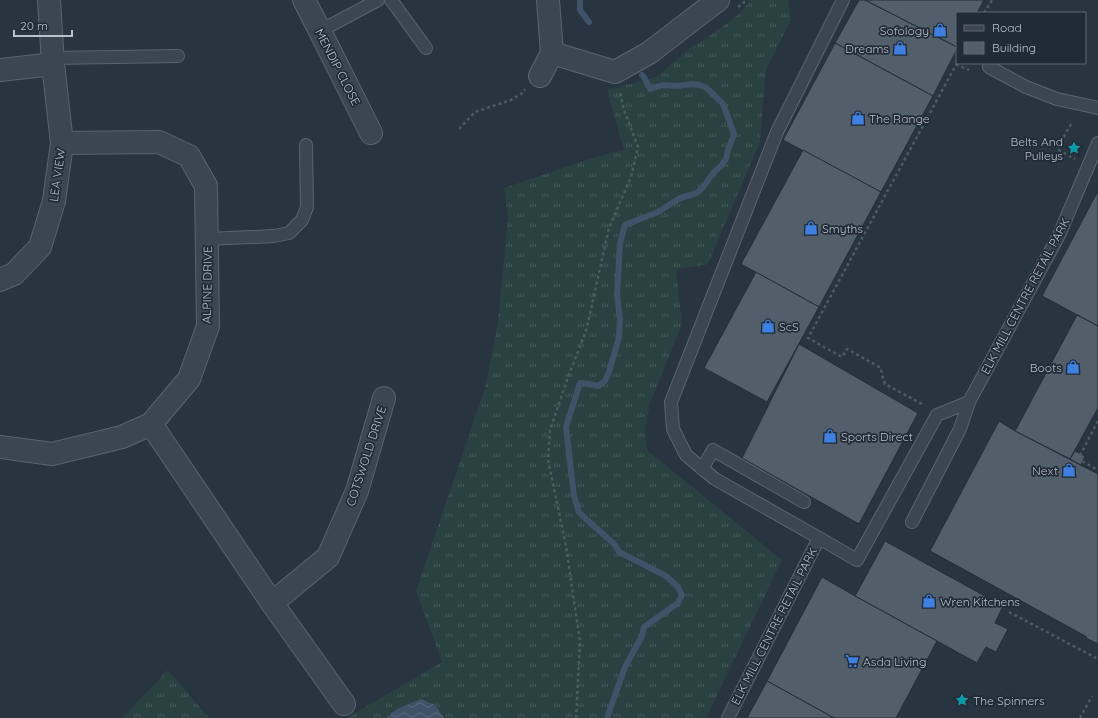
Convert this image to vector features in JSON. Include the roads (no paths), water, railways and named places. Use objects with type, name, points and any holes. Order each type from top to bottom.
[{"type":"street","name":"LEA VIEW","points":[[0,280],[14,274],[40,247],[54,201],[62,144],[52,61],[49,0]]},
{"type":"street","name":"MENDIP CLOSE","points":[[304,0],[371,133]]},
{"type":"street","points":[[540,76],[552,53],[548,0]]},
{"type":"street","points":[[552,53],[615,72],[649,53],[718,0]]},
{"type":"street","points":[[0,70],[52,61]]},
{"type":"street","name":"ALPINE DRIVE","points":[[0,447],[52,454],[122,437],[151,424],[189,379],[208,326],[206,186],[189,156],[159,142],[62,144]]},
{"type":"street","name":"COTSWOLD DRIVE","points":[[272,603],[328,557],[357,491],[384,398]]},
{"type":"street","points":[[151,424],[272,603],[344,704]]},
{"type":"lane","points":[[320,31],[378,0]]},
{"type":"lane","points":[[391,0],[426,48]]},
{"type":"lane","points":[[819,538],[715,479],[686,455],[673,429],[671,402],[777,132],[843,0]]},
{"type":"lane","points":[[52,61],[178,56]]},
{"type":"lane","points":[[989,67],[1026,87],[1057,99],[1098,108]]},
{"type":"lane","name":"ELK MILL CENTRE RETAIL PARK","points":[[912,522],[960,429],[969,402],[1059,235],[1098,143]]},
{"type":"lane","points":[[207,239],[274,236],[289,232],[302,220],[307,207],[306,145]]},
{"type":"lane","name":"ELK MILL CENTRE RETAIL PARK","points":[[728,718],[819,538],[856,560],[937,415],[969,402]]},
{"type":"lane","points":[[702,469],[713,450],[804,502]]},
{"type":"water","points":[[421,699],[435,705],[444,718],[386,718],[397,709]]},
{"type":"waterway","points":[[580,0],[580,10],[589,22]]},
{"type":"waterway","points":[[607,718],[625,667],[642,636],[644,627],[678,603],[682,595],[677,586],[666,576],[619,552],[615,545],[579,512],[574,496],[566,427],[580,383],[598,386],[605,381],[609,372],[619,337],[620,319],[617,295],[620,243],[625,225],[658,212],[680,198],[697,193],[726,159],[734,134],[723,104],[707,88],[692,84],[678,86],[663,85],[650,89],[642,75]]},
{"type":"place","name":"Sofology","points":[[940,30]]},
{"type":"place","name":"Dreams","points":[[900,48]]},
{"type":"place","name":"The Range","points":[[858,118]]},
{"type":"place","name":"Belts And Pulleys","points":[[1074,148]]},
{"type":"place","name":"Smyths","points":[[811,228]]},
{"type":"place","name":"ScS","points":[[768,326]]},
{"type":"place","name":"Boots","points":[[1073,367]]},
{"type":"place","name":"Sports Direct","points":[[830,436]]},
{"type":"place","name":"Next","points":[[1069,470]]},
{"type":"place","name":"Wren Kitchens","points":[[929,601]]},
{"type":"place","name":"Asda Living","points":[[852,661]]},
{"type":"place","name":"The Spinners","points":[[962,700]]}]
